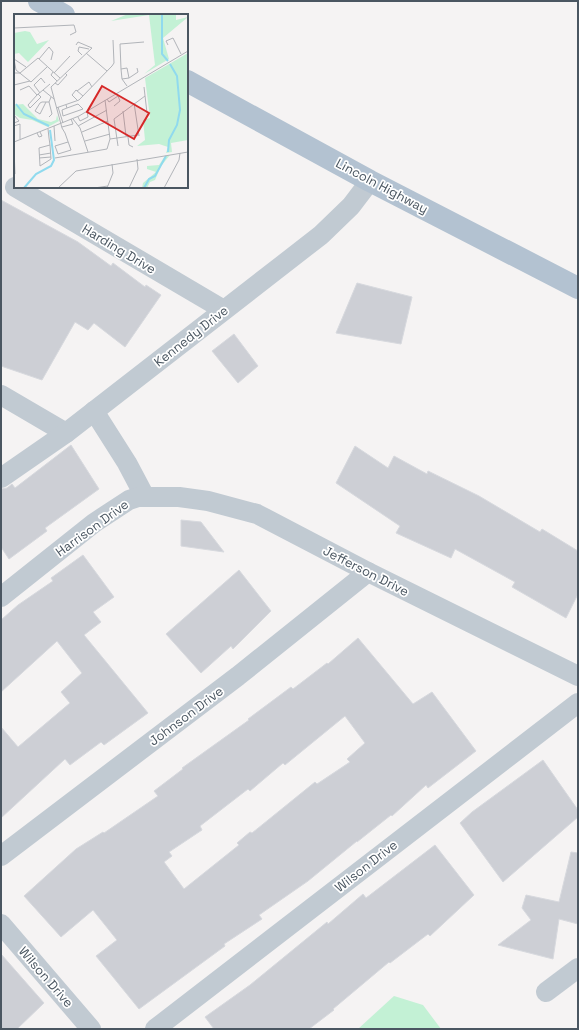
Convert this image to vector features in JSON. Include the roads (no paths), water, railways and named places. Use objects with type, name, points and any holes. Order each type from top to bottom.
[{"type":"main road","points":[[38,1],[62,14]]},
{"type":"main road","name":"Lincoln Highway","points":[[188,82],[370,181],[578,288]]},
{"type":"street","name":"Harding Drive","points":[[1,179],[14,186]]},
{"type":"street","name":"Kennedy Drive","points":[[1,478],[66,433],[321,235],[351,206],[370,181]]},
{"type":"street","name":"Harding Drive","points":[[17,188],[224,310]]},
{"type":"street","points":[[1,395],[66,433]]},
{"type":"street","name":"Harrison Drive","points":[[1,597],[94,523],[129,500],[138,497],[145,497],[127,464],[94,411]]},
{"type":"street","name":"Jefferson Drive","points":[[145,497],[179,497],[208,501],[256,514],[368,572],[578,676]]},
{"type":"street","name":"Johnson Drive","points":[[1,856],[238,676],[368,572]]},
{"type":"street","name":"Wilson Drive","points":[[155,1029],[578,703]]},
{"type":"street","name":"Wilson Drive","points":[[1,924],[91,1029]]},
{"type":"street","points":[[546,992],[578,968]]}]
